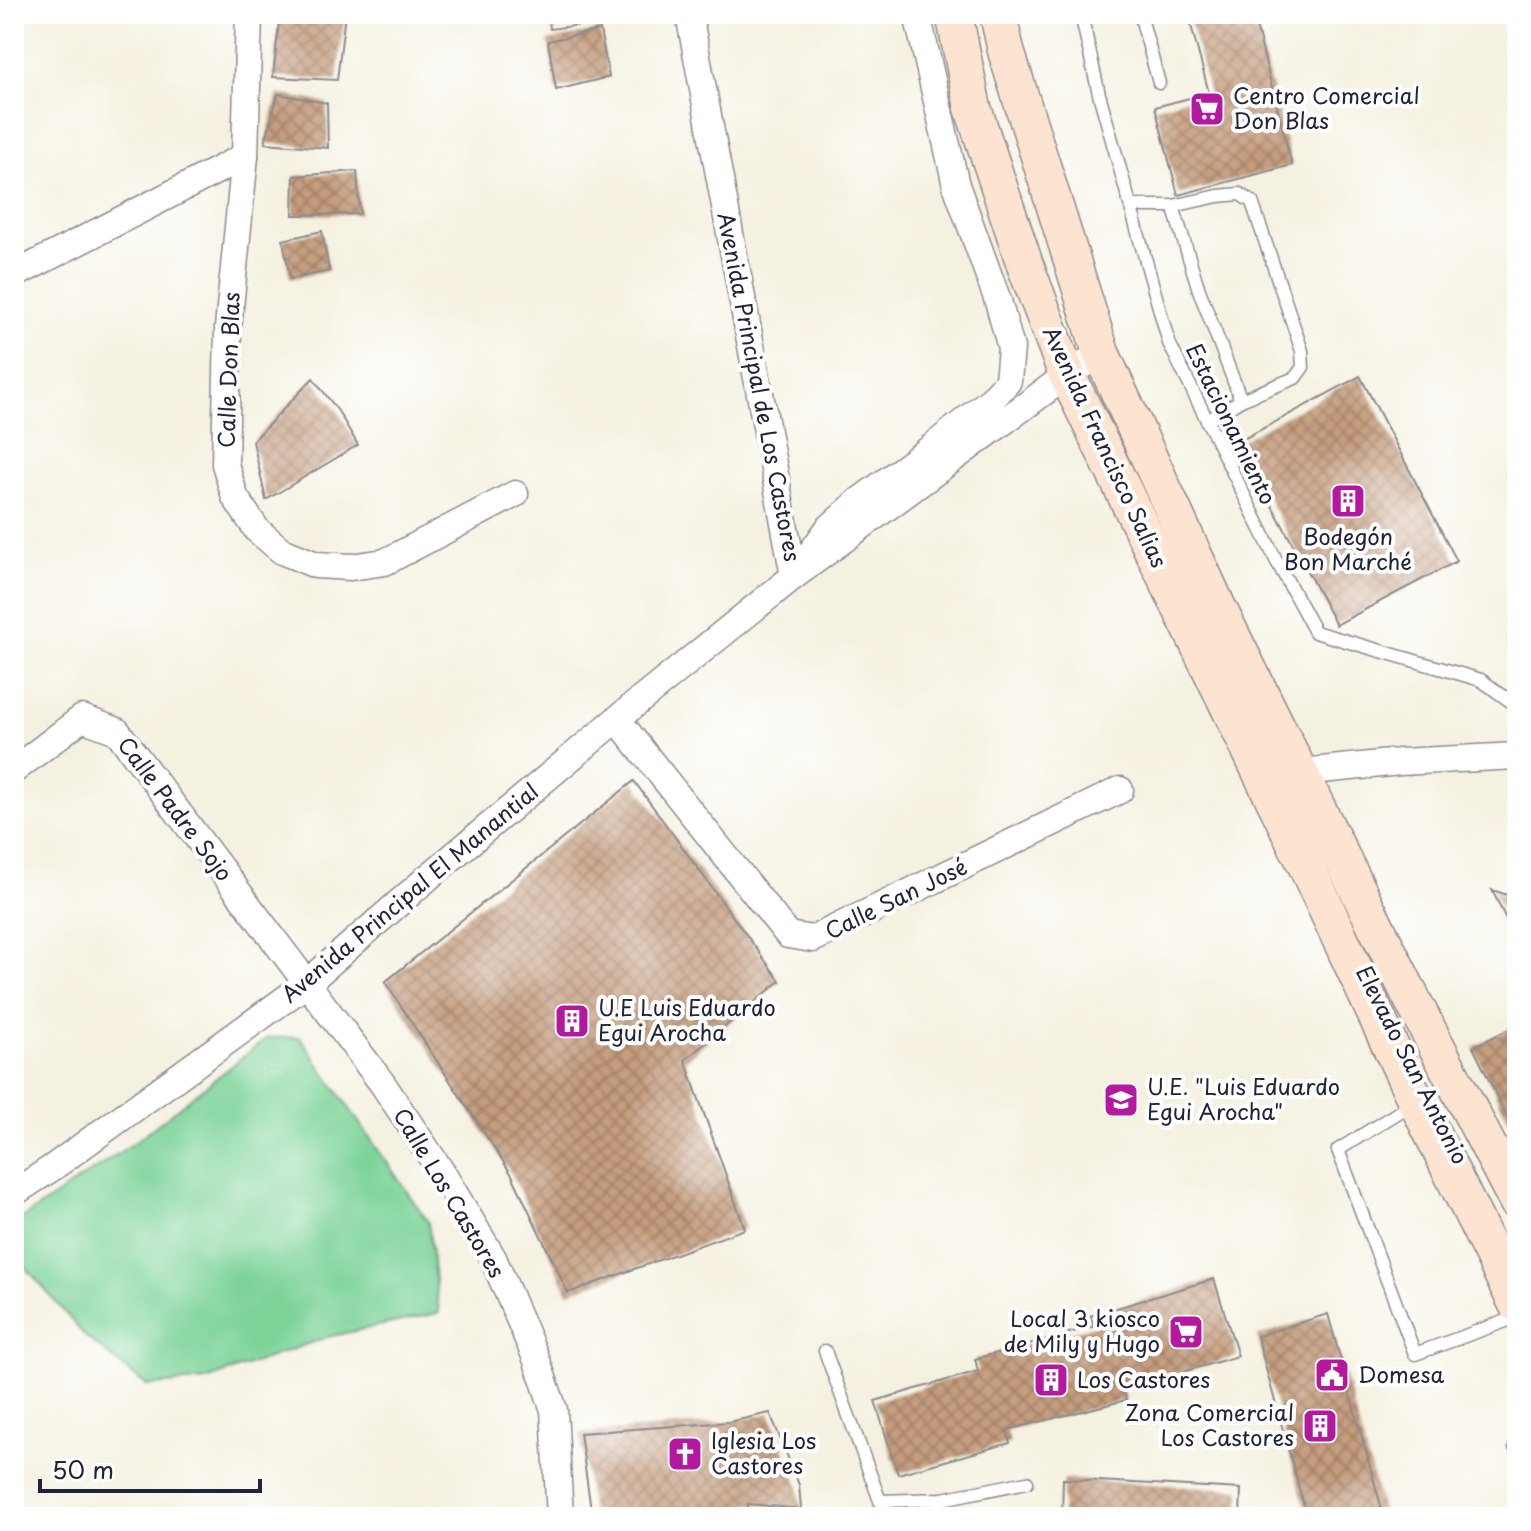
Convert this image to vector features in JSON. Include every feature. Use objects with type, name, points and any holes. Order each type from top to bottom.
[{"type":"street","points":[[14,275],[245,156],[249,14]]},
{"type":"street","name":"Avenida Principal de Los Castores","points":[[689,14],[794,576],[1101,353]]},
{"type":"street","points":[[794,576],[828,529],[859,501],[992,399],[1008,381],[1011,348],[998,301],[956,185],[917,14]]},
{"type":"street","name":"Avenida Francisco Salias","points":[[954,14],[973,108],[1025,265],[1067,375],[1304,861]]},
{"type":"street","name":"Avenida Francisco Salias","points":[[998,14],[1006,51],[1101,353],[1219,610],[1335,843]]},
{"type":"street","name":"Calle Don Blas","points":[[245,156],[228,328],[225,464],[235,497],[257,530],[282,551],[316,565],[351,567],[385,562],[515,494]]},
{"type":"street","name":"Avenida Principal El Manantial","points":[[14,1193],[306,984],[617,719],[794,576]]},
{"type":"street","name":"Calle Padre Sojo","points":[[14,770],[82,718],[117,731],[306,984]]},
{"type":"street","name":"Calle San José","points":[[617,719],[788,935],[813,939],[1120,790]]},
{"type":"street","points":[[1302,772],[1400,762],[1517,756]]},
{"type":"street","points":[[1335,843],[1422,985],[1517,1167]]},
{"type":"street","name":"Elevado San Antonio","points":[[1335,843],[1402,1012],[1517,1271]]},
{"type":"street","points":[[1304,861],[1416,1101],[1517,1304]]},
{"type":"street","name":"Elevado San Antonio","points":[[1304,861],[1402,1012],[1517,1201]]},
{"type":"street","name":"Calle Los Castores","points":[[306,984],[382,1083],[441,1171],[493,1258],[536,1358],[554,1410],[560,1517]]},
{"type":"lane","name":"Estacionamiento","points":[[1081,14],[1099,94],[1169,343],[1315,632],[1481,680],[1517,706]]},
{"type":"lane","points":[[1140,14],[1159,83]]},
{"type":"lane","points":[[1131,206],[1173,206],[1240,194],[1252,202],[1302,351],[1303,367],[1295,378],[1241,400],[1207,421]]},
{"type":"lane","points":[[1173,206],[1199,290],[1241,400]]},
{"type":"lane","points":[[1416,1101],[1338,1150],[1415,1354],[1517,1317]]},
{"type":"lane","points":[[825,1351],[880,1501],[942,1499],[1027,1482]]},
{"type":"green space","points":[[300,1037],[428,1222],[439,1313],[327,1337],[206,1380],[147,1386],[85,1336],[14,1254],[14,1224],[135,1142],[267,1038]]},
{"type":"building","points":[[280,14],[345,14],[337,80],[273,77]]},
{"type":"building","points":[[548,14],[629,14],[630,19],[550,29]]},
{"type":"building","points":[[1188,14],[1253,14],[1292,165],[1178,195],[1155,107],[1209,93]]},
{"type":"building","points":[[600,30],[609,77],[556,90],[548,41]]},
{"type":"building","points":[[278,94],[327,103],[328,148],[265,143]]},
{"type":"building","points":[[357,171],[360,214],[293,215],[294,176]]},
{"type":"building","points":[[322,231],[329,271],[290,279],[283,240]]},
{"type":"building","name":"Bodegón Bon Marché","points":[[1360,376],[1457,561],[1336,625],[1238,442]]},
{"type":"building","points":[[313,378],[358,445],[266,500],[253,441]]},
{"type":"building","name":"U.E Luis Eduardo Egui Arocha","points":[[634,781],[780,981],[685,1060],[745,1229],[568,1293],[512,1175],[385,982]]},
{"type":"building","points":[[1492,890],[1517,898],[1517,942]]},
{"type":"building","points":[[1517,1025],[1517,1138],[1473,1047]]},
{"type":"building","name":"Los Castores","points":[[1214,1279],[1238,1356],[1123,1389],[1126,1400],[1007,1430],[1010,1443],[898,1474],[875,1401],[978,1371],[975,1359],[1094,1326],[1090,1316]]},
{"type":"building","name":"Zona Comercial Los Castores","points":[[1328,1314],[1384,1517],[1307,1517],[1257,1336]]},
{"type":"building","name":"Iglesia Los Castores","points":[[770,1413],[799,1485],[801,1509],[748,1504],[748,1517],[592,1517],[580,1433],[729,1422]]},
{"type":"building","points":[[1063,1479],[1241,1489],[1240,1517],[1062,1517]]},
{"type":"place","name":"Centro Comercial Don Blas","points":[[1207,109]]},
{"type":"place","name":"Bodegón Bon Marché","points":[[1348,501]]},
{"type":"place","name":"U.E Luis Eduardo Egui Arocha","points":[[572,1021]]},
{"type":"place","name":"U.E. \"Luis Eduardo Egui Arocha\"","points":[[1121,1100]]},
{"type":"place","name":"Local 3 kiosco de Mily y Hugo","points":[[1186,1332]]},
{"type":"place","name":"Domesa","points":[[1332,1375]]},
{"type":"place","name":"Los Castores","points":[[1051,1380]]},
{"type":"place","name":"Zona Comercial Los Castores","points":[[1320,1426]]},
{"type":"place","name":"Iglesia Los Castores","points":[[685,1454]]}]
